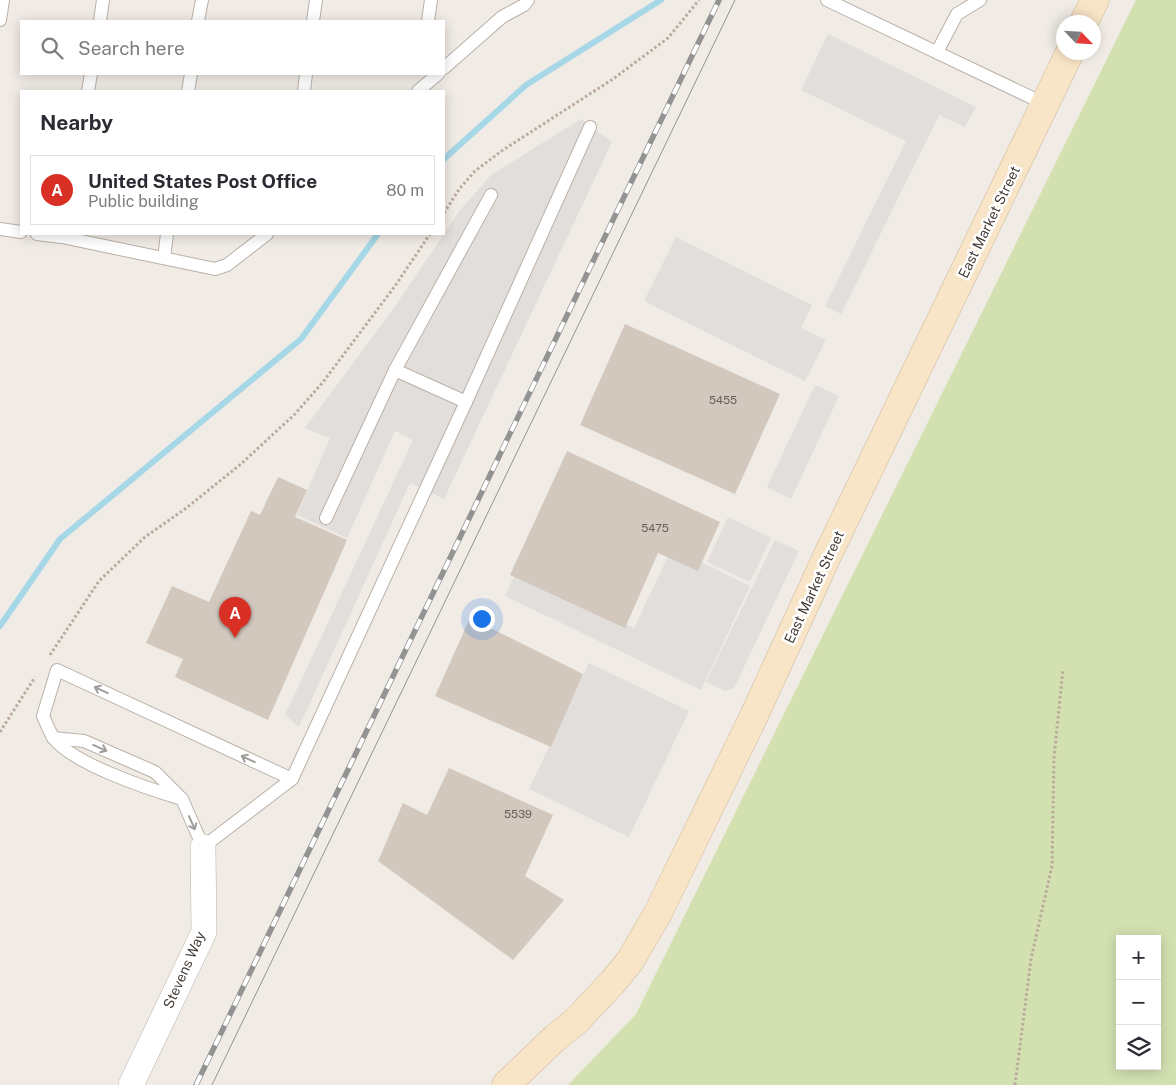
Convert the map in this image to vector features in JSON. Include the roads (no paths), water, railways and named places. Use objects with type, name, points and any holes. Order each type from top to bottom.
[{"type":"main road","points":[[1088,15],[1095,0]]},
{"type":"main road","name":"East Market Street","points":[[506,1085],[594,1003],[630,961],[645,937],[741,743],[829,552],[1066,60]]},
{"type":"street","name":"Stevens Way","points":[[131,1085],[204,932],[203,847]]},
{"type":"lane","points":[[0,20],[3,0]]},
{"type":"lane","points":[[100,20],[103,0]]},
{"type":"lane","points":[[198,20],[202,0]]},
{"type":"lane","points":[[313,20],[316,0]]},
{"type":"lane","points":[[428,20],[431,0]]},
{"type":"lane","points":[[445,67],[502,17],[524,5],[528,0]]},
{"type":"lane","points":[[827,0],[1045,104]]},
{"type":"lane","points":[[937,52],[957,14],[980,0]]},
{"type":"lane","points":[[88,90],[91,75]]},
{"type":"lane","points":[[188,90],[191,75]]},
{"type":"lane","points":[[304,90],[306,75]]},
{"type":"lane","points":[[418,90],[421,75]]},
{"type":"lane","points":[[419,90],[437,75]]},
{"type":"lane","points":[[53,738],[84,741],[155,772],[182,799],[203,847],[292,779],[590,128]]},
{"type":"lane","points":[[326,518],[396,370],[491,195]]},
{"type":"lane","points":[[0,229],[20,232]]},
{"type":"lane","points":[[63,235],[215,269],[227,265],[266,235]]},
{"type":"lane","points":[[164,258],[167,235]]},
{"type":"lane","points":[[396,370],[466,402]]},
{"type":"lane","points":[[182,799],[146,788],[76,758],[53,738],[44,716],[57,670],[292,779]]},
{"type":"waterway","points":[[445,158],[526,85],[661,0]]},
{"type":"waterway","points":[[0,626],[60,539],[301,339],[377,235]]},
{"type":"tram line","points":[[212,1085],[735,0]]},
{"type":"railway","points":[[196,1085],[719,0]]},
{"type":"place","name":"United States Post Office","points":[[235,638]]}]
